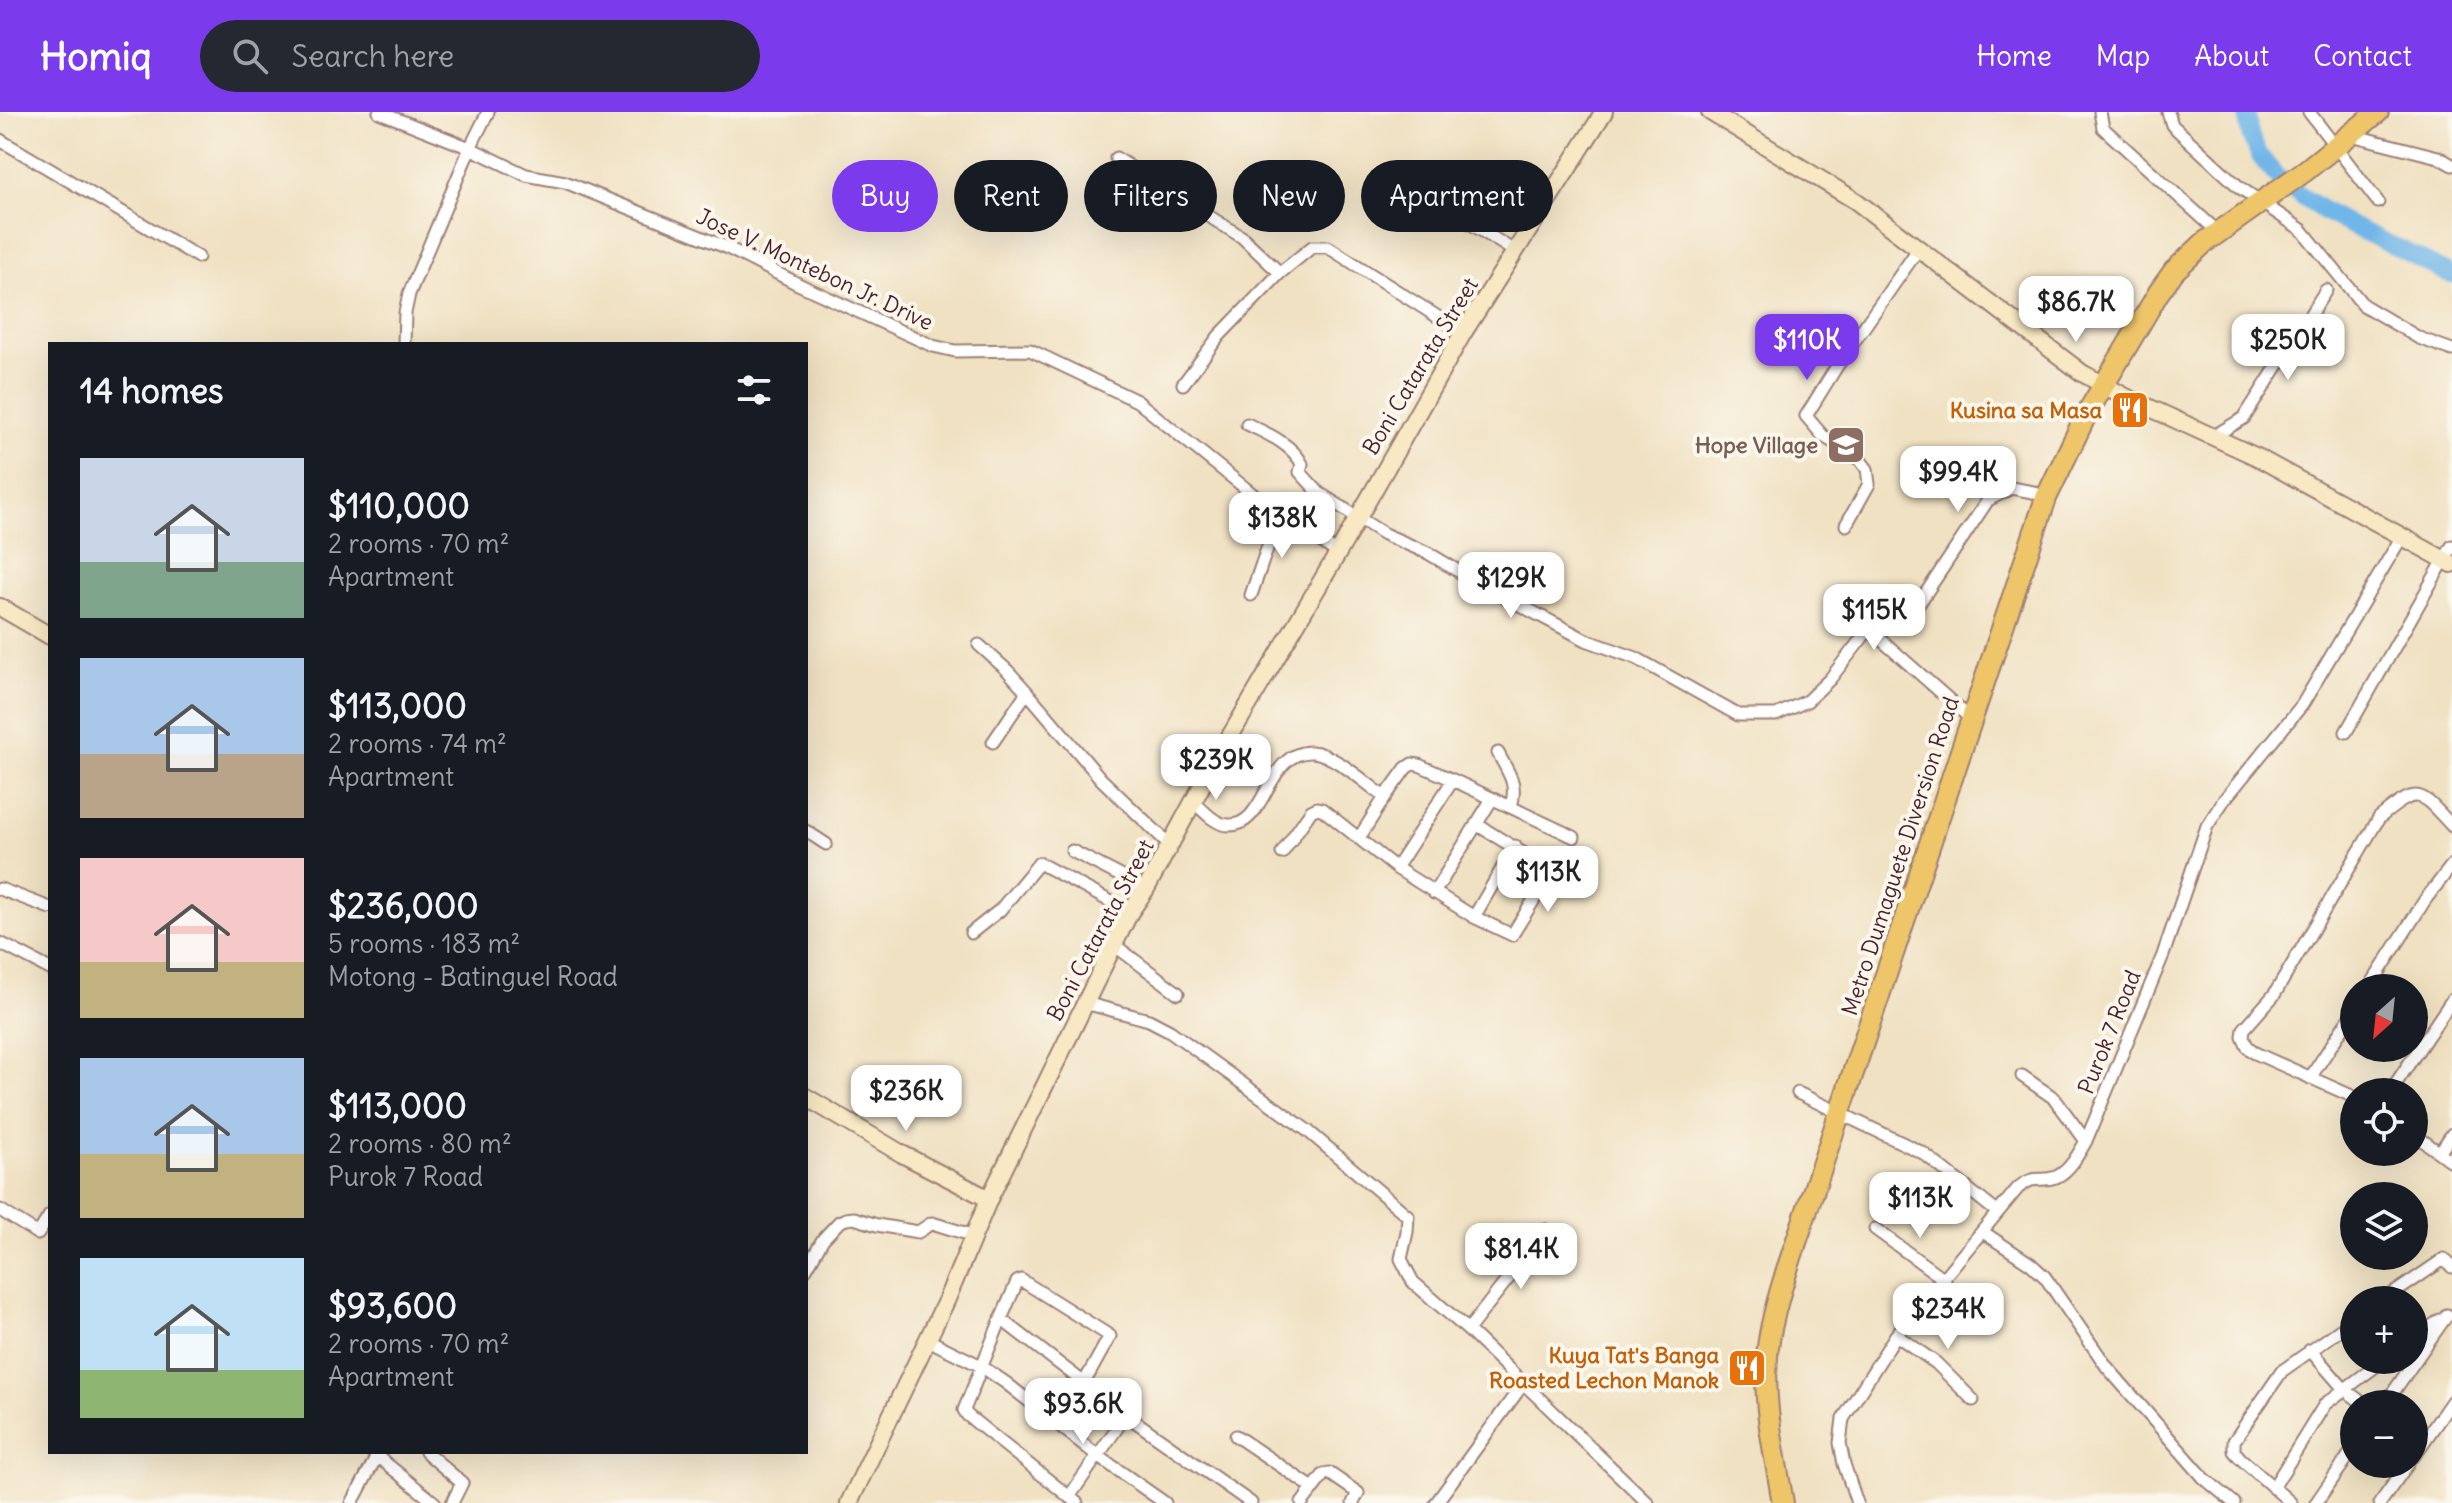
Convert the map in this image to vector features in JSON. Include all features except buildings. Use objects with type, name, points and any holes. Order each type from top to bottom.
[{"type":"highway","name":"Metro Dumaguete Diversion Road","points":[[1783,1503],[1766,1395],[1767,1353],[1790,1262],[2046,498],[2070,445],[2166,281],[2190,254],[2264,202],[2378,112]]},
{"type":"street","name":"Jose V. Montebon Jr. Drive","points":[[379,112],[470,148],[526,175],[565,182],[728,248],[933,346],[964,351],[1030,350],[1137,401],[1279,514],[1338,553]]},
{"type":"street","points":[[404,342],[409,294],[488,112]]},
{"type":"street","name":"Boni Catarata Street","points":[[849,1503],[928,1340],[989,1199],[1130,912],[1146,889],[1463,333],[1604,112]]},
{"type":"street","points":[[1710,112],[1856,201],[2062,359],[2103,386],[2257,457],[2401,538],[2449,557],[2346,732]]},
{"type":"street","points":[[2100,112],[2103,128],[2218,232]]},
{"type":"street","points":[[2168,112],[2172,125],[2239,187],[2302,230],[2363,305],[2419,338],[2452,350]]},
{"type":"street","points":[[2309,112],[2344,140],[2378,202]]},
{"type":"street","points":[[0,140],[198,257]]},
{"type":"street","points":[[2344,140],[2438,157],[2452,165]]},
{"type":"street","points":[[1116,158],[1242,237],[1280,273]]},
{"type":"street","points":[[1484,232],[1514,251]]},
{"type":"street","points":[[1183,384],[1219,336],[1280,273],[1312,247],[1328,247],[1463,333]]},
{"type":"street","points":[[1846,525],[1869,484],[1867,469],[1857,456],[1823,436],[1806,416],[1919,248]]},
{"type":"street","points":[[2214,436],[2244,418],[2326,290]]},
{"type":"street","points":[[1247,424],[1298,456],[1302,464],[1300,472],[1319,493],[1384,534],[1428,553],[1586,640],[1636,658],[1738,715],[1776,715],[1807,701],[1830,679],[1869,629],[1882,622],[1897,625],[1908,620],[1988,500],[2011,488],[2046,498]]},
{"type":"street","points":[[1251,595],[1279,514]]},
{"type":"street","name":"Purok 7 Road","points":[[1857,1503],[1840,1443],[1843,1419],[1896,1335],[1945,1280],[1997,1212],[2030,1178],[2055,1177],[2069,1167],[2086,1141],[2163,955],[2207,826],[2224,800],[2302,705],[2401,538]]},
{"type":"street","points":[[0,607],[48,635]]},
{"type":"street","points":[[1869,629],[1971,719]]},
{"type":"street","points":[[979,645],[1027,692],[1101,779],[1170,845]]},
{"type":"street","points":[[993,742],[1027,692]]},
{"type":"street","points":[[1194,802],[1215,820],[1229,825],[1243,822],[1255,810],[1279,769],[1293,756],[1312,752],[1329,757],[1385,797]]},
{"type":"street","points":[[1498,753],[1514,783],[1511,807]]},
{"type":"street","points":[[1359,838],[1385,797],[1412,764],[1574,837]]},
{"type":"street","points":[[1396,868],[1453,780]]},
{"type":"street","points":[[2340,1091],[2255,1053],[2247,1046],[2244,1029],[2274,995],[2379,818],[2400,801],[2414,796],[2424,797],[2452,826]]},
{"type":"street","points":[[1434,893],[1492,799]]},
{"type":"street","points":[[1282,853],[1311,811],[1317,808],[1434,893],[1512,935],[1552,875],[1550,868],[1476,824]]},
{"type":"street","points":[[808,832],[826,844]]},
{"type":"street","points":[[1474,917],[1515,846]]},
{"type":"street","points":[[1072,851],[1146,889]]},
{"type":"street","points":[[971,933],[1000,910],[1039,863],[1130,912]]},
{"type":"street","points":[[2378,974],[2425,900],[2452,865]]},
{"type":"street","points":[[0,889],[48,907]]},
{"type":"street","points":[[0,943],[48,968]]},
{"type":"street","points":[[1113,944],[1178,993]]},
{"type":"street","points":[[2399,1078],[2452,1000]]},
{"type":"street","points":[[1085,1003],[1149,1020],[1170,1031],[1308,1131],[1408,1216],[1401,1259],[1413,1282],[1468,1330],[1648,1503]]},
{"type":"street","points":[[2310,1078],[2340,1032]]},
{"type":"street","points":[[2022,1076],[2054,1098],[2086,1141]]},
{"type":"street","points":[[1798,1093],[1923,1153],[1997,1212]]},
{"type":"street","points":[[808,1098],[902,1154],[989,1199]]},
{"type":"street","points":[[2440,1152],[2452,1134]]},
{"type":"street","points":[[2428,1144],[2452,1162]]},
{"type":"street","points":[[0,1210],[38,1234],[48,1218]]},
{"type":"street","points":[[808,1265],[823,1239],[846,1219],[854,1218],[918,1232],[932,1223],[974,1236]]},
{"type":"street","points":[[1875,1229],[1945,1280]]},
{"type":"street","points":[[1468,1330],[1546,1230]]},
{"type":"street","points":[[1983,1232],[2045,1277],[2107,1367],[2204,1478],[2234,1503]]},
{"type":"street","points":[[2404,1286],[2444,1259],[2452,1267]]},
{"type":"street","points":[[1084,1383],[1110,1336],[1021,1280],[1017,1282],[964,1410],[1073,1500],[1126,1415]]},
{"type":"street","points":[[2428,1329],[2449,1313]]},
{"type":"street","points":[[2395,1390],[2449,1313]]},
{"type":"street","points":[[1001,1319],[1126,1415],[1251,1503]]},
{"type":"street","points":[[2291,1503],[2240,1458],[2234,1451],[2234,1441],[2282,1371],[2340,1330]]},
{"type":"street","points":[[1896,1335],[1936,1363],[1973,1400]]},
{"type":"street","points":[[928,1340],[981,1366],[1165,1503]]},
{"type":"street","points":[[2310,1350],[2344,1389]]},
{"type":"street","points":[[2273,1488],[2325,1404],[2365,1374]]},
{"type":"street","points":[[1436,1503],[1523,1384]]},
{"type":"street","points":[[2428,1430],[2452,1401]]},
{"type":"street","points":[[1236,1436],[1313,1488]]},
{"type":"street","points":[[352,1503],[375,1454],[435,1503]]},
{"type":"street","points":[[428,1454],[462,1483],[452,1503]]},
{"type":"street","points":[[2316,1503],[2340,1468]]},
{"type":"street","points":[[1302,1503],[1324,1474],[1329,1473],[1358,1493],[1353,1503]]},
{"type":"street","points":[[2380,1503],[2398,1478]]},
{"type":"waterway","points":[[2248,112],[2251,137],[2262,159],[2281,180],[2329,214],[2452,275]]},
{"type":"place","name":"Kusina sa Masa","points":[[2130,410]]},
{"type":"place","name":"Hope Village","points":[[1846,445]]},
{"type":"place","name":"Kuya Tat's Banga Roasted Lechon Manok","points":[[1747,1368]]}]
